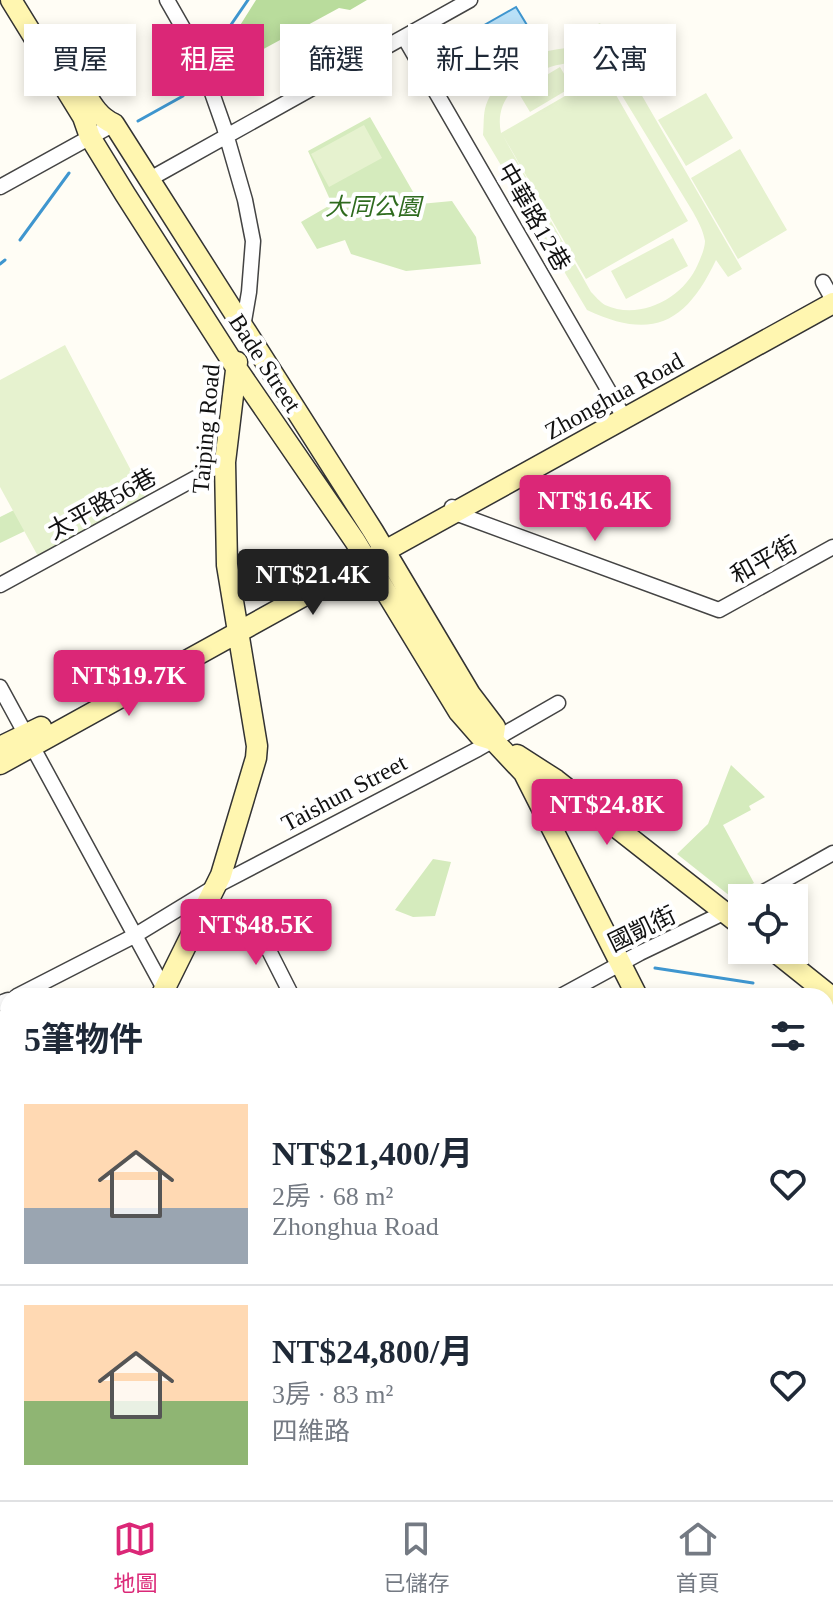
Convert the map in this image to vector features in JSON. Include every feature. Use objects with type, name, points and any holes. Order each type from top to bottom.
[{"type":"street","name":"Bade Street","points":[[11,0],[89,113],[114,124],[243,327],[373,552]]},
{"type":"street","name":"Bade Street","points":[[25,0],[89,113],[90,137],[237,369],[442,650],[495,727],[493,740],[524,773],[633,988]]},
{"type":"street","name":"Taiping Road","points":[[167,0],[196,49],[245,200],[253,241],[249,296],[225,462],[227,565],[257,746],[256,758],[216,886],[168,988]]},
{"type":"street","points":[[148,180],[470,0]]},
{"type":"street","name":"中華路12巷","points":[[404,37],[622,414]]},
{"type":"street","points":[[0,187],[114,124]]},
{"type":"street","name":"Zhonghua Road","points":[[0,764],[28,741],[622,414],[830,294]]},
{"type":"street","name":"太平路56巷","points":[[0,585],[225,462]]},
{"type":"street","name":"和平街","points":[[452,508],[719,610],[833,547]]},
{"type":"street","points":[[0,687],[162,988]]},
{"type":"street","name":"Taishun Street","points":[[134,936],[216,886],[558,703]]},
{"type":"street","points":[[493,740],[556,780],[728,907]]},
{"type":"street","name":"Zhonghua Road","points":[[0,747],[28,741]]},
{"type":"street","points":[[778,884],[833,853]]},
{"type":"street","name":"國凱街","points":[[576,988],[622,964],[728,918]]},
{"type":"street","points":[[254,921],[288,988]]},
{"type":"street","points":[[33,988],[134,936]]},
{"type":"street","points":[[790,964],[820,988]]},
{"type":"green space","points":[[256,0],[367,0],[350,10],[339,8],[310,24],[280,24],[280,40],[264,49],[264,24],[241,24]]},
{"type":"green space","points":[[564,49],[564,64],[548,68],[548,51]]},
{"type":"green space","points":[[560,67],[564,74],[564,92],[530,112],[520,96],[548,96],[548,74]]},
{"type":"green space","points":[[706,93],[733,138],[686,166],[658,120]]},
{"type":"green space","points":[[490,96],[508,96],[500,118],[501,133],[565,96],[617,96],[688,221],[586,279],[502,134],[591,292],[605,305],[632,310],[646,308],[672,296],[691,276],[704,250],[705,241],[693,212],[622,96],[642,96],[742,269],[728,277],[716,260],[692,299],[665,320],[631,324],[587,310],[483,135],[486,105]]},
{"type":"green space","name":"大同公園","points":[[370,117],[420,204],[452,201],[476,237],[481,264],[406,271],[351,254],[345,240],[317,249],[301,222],[332,204],[308,151]]},
{"type":"green space","points":[[364,125],[382,158],[329,187],[311,154]]},
{"type":"green space","points":[[740,149],[787,230],[738,259],[691,178]]},
{"type":"green space","points":[[673,238],[688,266],[626,299],[611,271]]},
{"type":"green space","points":[[65,345],[145,497],[39,558],[0,487],[0,380]]},
{"type":"green space","points":[[14,510],[25,531],[0,543],[0,517]]},
{"type":"green space","points":[[731,765],[765,797],[749,806],[751,810],[723,825],[754,883],[728,884],[728,894],[677,854],[708,824]]},
{"type":"green space","points":[[433,859],[451,862],[435,916],[413,917],[395,910]]},
{"type":"water","points":[[516,7],[526,24],[486,24]]},
{"type":"waterway","points":[[232,24],[248,0]]},
{"type":"waterway","points":[[138,121],[183,96]]},
{"type":"waterway","points":[[20,240],[69,173]]},
{"type":"waterway","points":[[0,264],[5,260]]},
{"type":"waterway","points":[[655,968],[753,983]]}]
